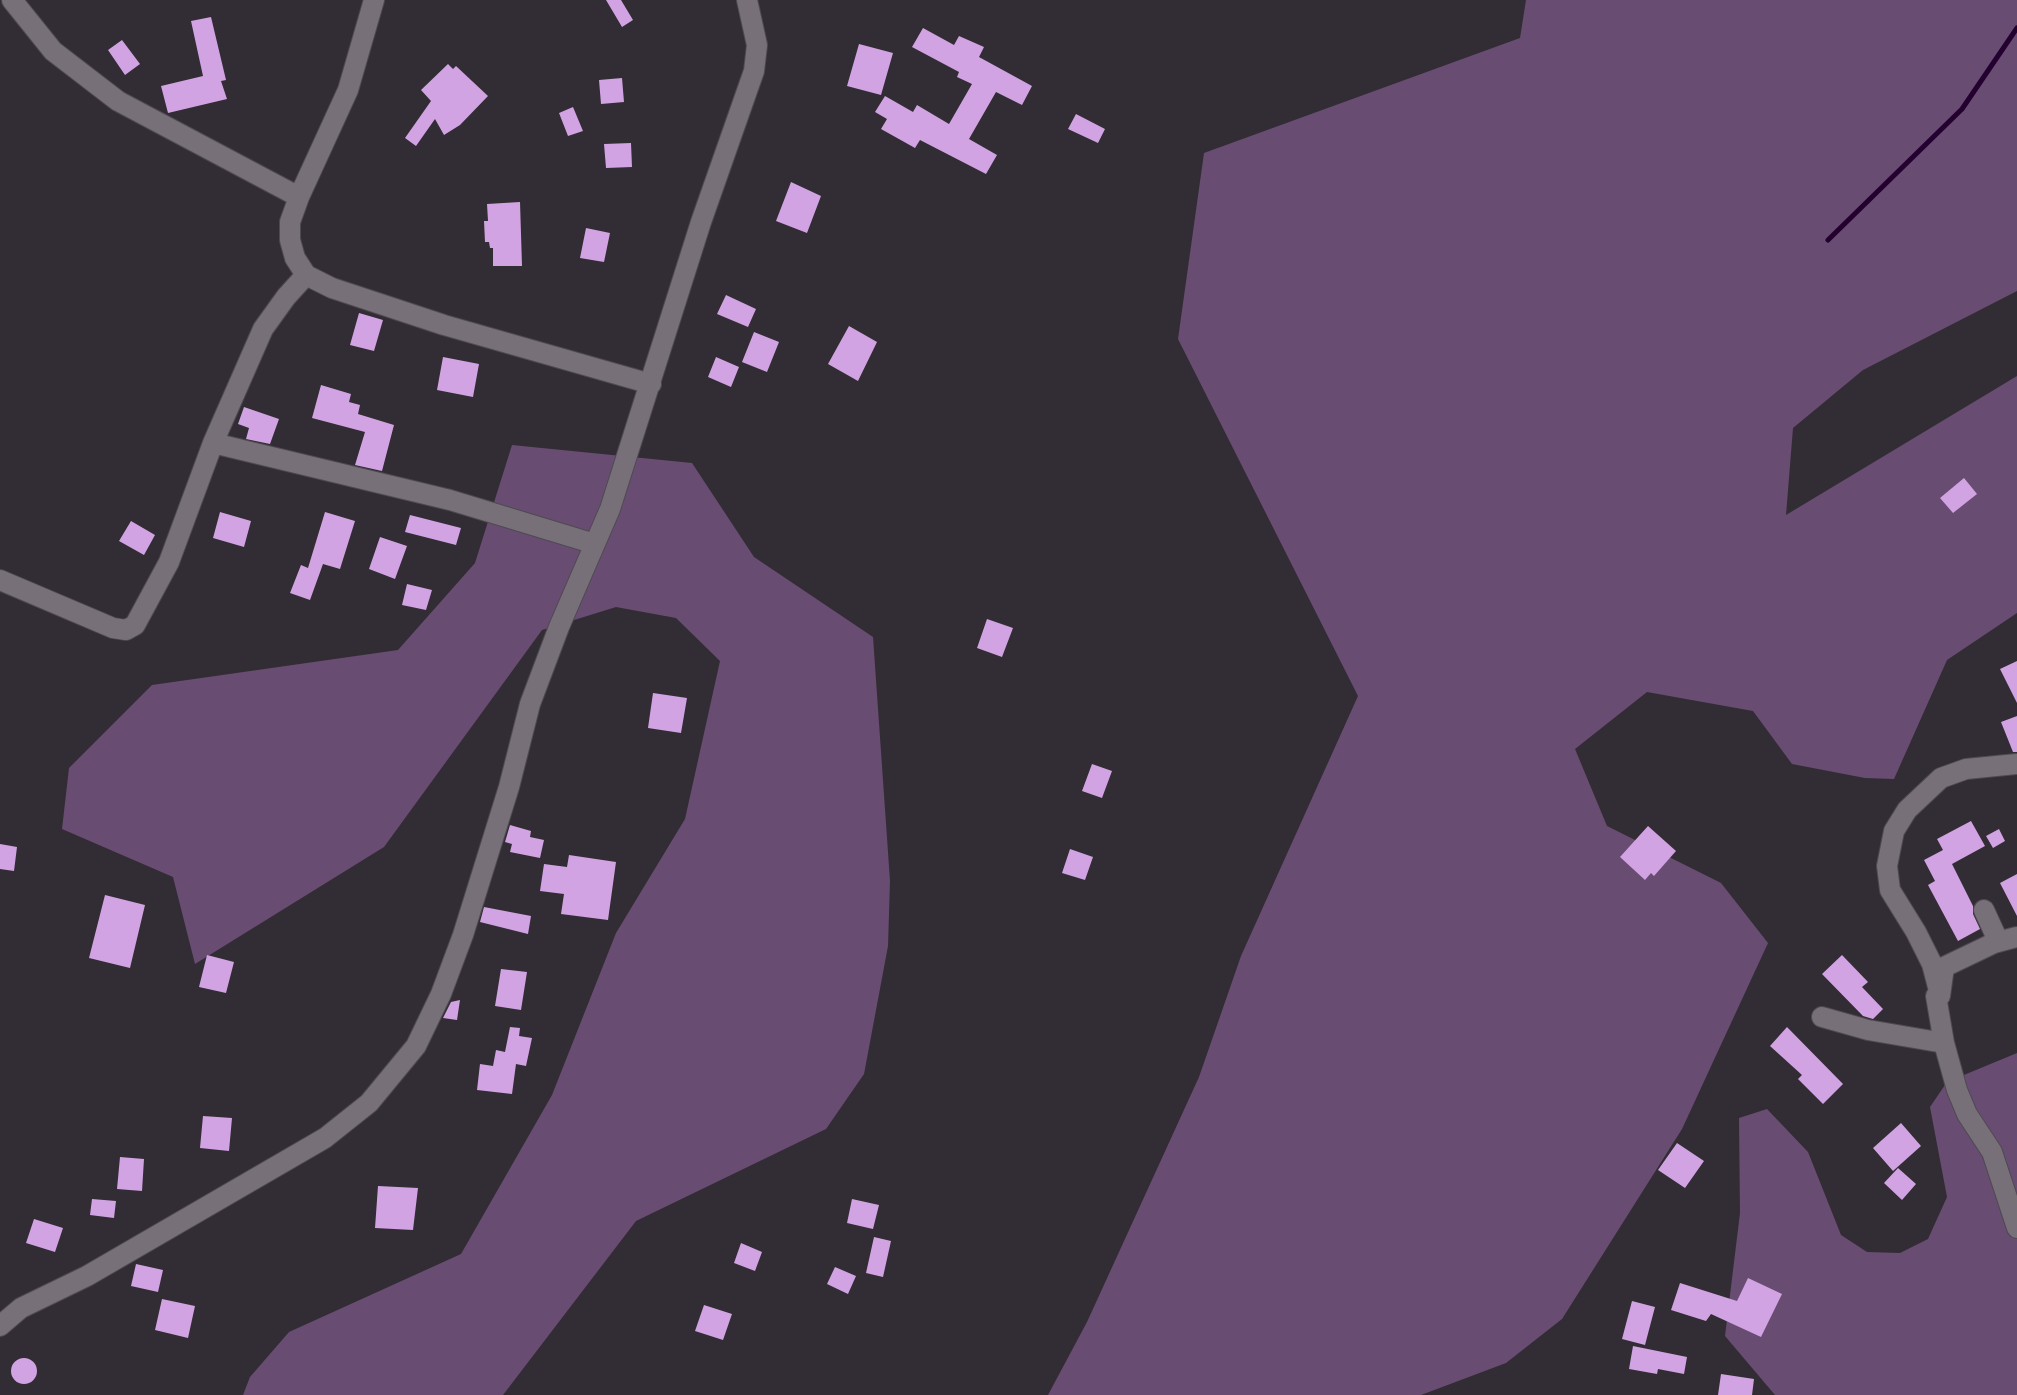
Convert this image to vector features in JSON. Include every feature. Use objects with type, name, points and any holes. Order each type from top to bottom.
[{"type":"street","points":[[12,0],[53,51],[118,101],[298,196]]},
{"type":"street","points":[[374,0],[348,90],[298,196],[290,222],[290,240],[295,258],[306,275],[332,288],[444,325],[651,384]]},
{"type":"street","points":[[0,1326],[21,1308],[87,1276],[325,1138],[369,1102],[416,1046],[441,994],[463,935],[509,787],[530,704],[610,509],[701,222],[754,71],[757,45],[747,0]]},
{"type":"street","points":[[0,580],[113,628],[126,630],[135,625],[169,562],[213,443],[263,329],[286,297],[306,275]]},
{"type":"street","points":[[213,443],[450,500],[595,544]]},
{"type":"street","points":[[1940,996],[1932,964],[1890,890],[1887,866],[1894,831],[1907,810],[1941,778],[1966,769],[2017,764]]},
{"type":"street","points":[[1984,910],[1995,934],[1994,943]]},
{"type":"street","points":[[1940,996],[1944,967],[1994,943],[2017,937]]},
{"type":"street","points":[[1940,996],[1936,996],[1944,1043],[1956,1090],[1967,1114],[1992,1152],[2017,1228]]},
{"type":"street","points":[[1822,1017],[1868,1030],[1944,1043]]},
{"type":"shaded area","points":[[1526,0],[2017,0],[2017,291],[1863,370],[1793,428],[1786,515],[2017,376],[2017,613],[1947,660],[1894,779],[1865,778],[1792,764],[1753,711],[1647,692],[1575,749],[1607,826],[1721,883],[1768,943],[1682,1129],[1562,1319],[1506,1363],[1421,1395],[1048,1395],[1087,1322],[1199,1077],[1241,956],[1358,696],[1178,339],[1204,153],[1520,38]]},
{"type":"shaded area","points":[[512,445],[692,463],[754,557],[873,637],[890,881],[888,946],[864,1074],[826,1129],[636,1221],[503,1395],[243,1395],[250,1377],[289,1332],[461,1254],[552,1095],[616,933],[685,819],[720,661],[676,618],[616,607],[542,630],[384,847],[195,964],[173,877],[62,829],[69,768],[152,685],[398,650],[475,563]]},
{"type":"shaded area","points":[[2017,1053],[2017,1395],[1775,1395],[1725,1336],[1740,1213],[1739,1118],[1767,1109],[1808,1152],[1841,1235],[1867,1252],[1900,1253],[1928,1239],[1947,1197],[1930,1107],[1947,1082]]},
{"type":"building","points":[[606,0],[621,0],[633,20],[622,27]]},
{"type":"building","points":[[211,17],[226,80],[221,81],[227,99],[168,113],[161,86],[203,76],[191,21]]},
{"type":"building","points":[[923,28],[954,45],[959,36],[984,47],[979,57],[1032,86],[1022,105],[996,92],[969,139],[997,155],[986,174],[920,140],[915,148],[881,129],[887,119],[875,112],[885,96],[913,112],[917,105],[949,124],[972,84],[957,77],[959,72],[912,47]]},
{"type":"building","points":[[122,40],[140,64],[125,75],[108,50]]},
{"type":"building","points":[[859,44],[893,53],[881,95],[847,86]]},
{"type":"building","points":[[448,64],[453,69],[456,66],[488,96],[460,125],[444,135],[435,119],[416,146],[405,138],[431,101],[421,90]]},
{"type":"building","points":[[622,78],[624,102],[601,104],[599,80]]},
{"type":"building","points":[[573,107],[583,131],[568,136],[559,113]]},
{"type":"building","points":[[1076,114],[1105,129],[1098,143],[1068,129]]},
{"type":"building","points":[[631,143],[632,167],[606,168],[604,144]]},
{"type":"building","points":[[791,182],[821,196],[807,233],[776,221]]},
{"type":"building","points":[[520,202],[522,266],[493,266],[493,248],[490,248],[489,242],[485,242],[484,221],[488,221],[487,204]]},
{"type":"building","points":[[586,228],[610,233],[604,262],[580,258]]},
{"type":"building","points":[[726,295],[756,309],[748,327],[717,314]]},
{"type":"building","points":[[359,313],[383,320],[374,351],[350,345]]},
{"type":"building","points":[[849,326],[877,342],[858,381],[828,364]]},
{"type":"building","points":[[754,332],[779,342],[767,372],[742,362]]},
{"type":"building","points":[[443,357],[479,364],[473,397],[437,390]]},
{"type":"building","points":[[716,357],[739,367],[731,387],[708,377]]},
{"type":"building","points":[[321,385],[351,394],[349,402],[360,405],[358,414],[394,425],[382,471],[355,465],[365,432],[312,418]]},
{"type":"building","points":[[244,407],[279,419],[270,444],[246,439],[249,428],[238,424]]},
{"type":"building","points":[[1964,478],[1977,494],[1953,513],[1940,498]]},
{"type":"building","points":[[220,512],[251,521],[244,547],[213,538]]},
{"type":"building","points":[[325,512],[355,521],[340,569],[323,564],[310,600],[290,593],[301,565],[308,568]]},
{"type":"building","points":[[410,515],[461,528],[456,545],[405,532]]},
{"type":"building","points":[[131,521],[155,535],[144,555],[119,541]]},
{"type":"building","points":[[380,537],[407,546],[395,579],[369,569]]},
{"type":"building","points":[[407,584],[432,590],[426,610],[402,605]]},
{"type":"building","points":[[987,619],[1013,628],[1002,657],[977,648]]},
{"type":"building","points":[[2017,661],[2017,703],[2000,669]]},
{"type":"building","points":[[653,693],[687,698],[681,733],[648,728]]},
{"type":"building","points":[[2017,716],[2017,752],[2013,752],[2001,722]]},
{"type":"building","points":[[1092,764],[1112,771],[1102,798],[1082,791]]},
{"type":"building","points":[[1971,821],[1985,846],[1952,864],[1973,906],[1973,914],[1980,929],[1958,941],[1928,885],[1935,881],[1924,860],[1943,850],[1937,839]]},
{"type":"building","points":[[510,825],[531,831],[530,837],[544,840],[540,858],[510,852],[512,844],[505,842]]},
{"type":"building","points":[[1648,826],[1676,851],[1654,876],[1651,873],[1645,880],[1620,857]]},
{"type":"building","points":[[1999,829],[2005,841],[1993,848],[1986,836]]},
{"type":"building","points":[[0,844],[17,847],[14,871],[0,869]]},
{"type":"building","points":[[1070,849],[1093,857],[1085,880],[1062,873]]},
{"type":"building","points":[[569,855],[616,862],[608,920],[561,914],[564,894],[540,891],[544,864],[567,867]]},
{"type":"building","points":[[2017,874],[2017,916],[2000,883]]},
{"type":"building","points":[[105,895],[145,905],[130,968],[89,958]]},
{"type":"building","points":[[484,907],[531,916],[528,934],[480,922]]},
{"type":"building","points":[[207,955],[234,962],[226,993],[199,987]]},
{"type":"building","points":[[1842,955],[1868,982],[1862,987],[1883,1009],[1873,1019],[1863,1016],[1822,974]]},
{"type":"building","points":[[501,969],[527,972],[521,1010],[495,1006]]},
{"type":"building","points":[[460,1000],[457,1020],[443,1018],[451,1002]]},
{"type":"building","points":[[510,1027],[520,1028],[519,1036],[532,1038],[526,1066],[516,1064],[512,1094],[477,1090],[480,1064],[493,1066],[496,1050],[505,1052]]},
{"type":"building","points":[[1787,1027],[1843,1084],[1823,1104],[1798,1079],[1802,1075],[1770,1046]]},
{"type":"building","points":[[203,1116],[232,1118],[229,1151],[200,1148]]},
{"type":"building","points":[[1901,1123],[1921,1146],[1893,1171],[1873,1148]]},
{"type":"building","points":[[1677,1143],[1704,1161],[1685,1188],[1658,1170]]},
{"type":"building","points":[[120,1157],[144,1159],[142,1191],[117,1189]]},
{"type":"building","points":[[1898,1168],[1916,1184],[1902,1200],[1884,1183]]},
{"type":"building","points":[[378,1186],[418,1188],[413,1230],[375,1228]]},
{"type":"building","points":[[92,1199],[116,1201],[114,1218],[90,1215]]},
{"type":"building","points":[[852,1199],[879,1205],[873,1229],[847,1223]]},
{"type":"building","points":[[34,1219],[63,1228],[55,1252],[26,1243]]},
{"type":"building","points":[[874,1237],[891,1241],[883,1277],[866,1273]]},
{"type":"building","points":[[741,1243],[762,1252],[755,1271],[734,1263]]},
{"type":"building","points":[[136,1264],[163,1270],[158,1292],[131,1286]]},
{"type":"building","points":[[835,1267],[856,1276],[848,1294],[827,1284]]},
{"type":"building","points":[[1748,1278],[1782,1294],[1761,1337],[1711,1314],[1706,1321],[1671,1310],[1680,1283],[1737,1301]]},
{"type":"building","points":[[162,1299],[195,1306],[188,1338],[155,1330]]},
{"type":"building","points":[[1632,1301],[1655,1307],[1645,1345],[1622,1339]]},
{"type":"building","points":[[704,1305],[732,1314],[723,1340],[695,1331]]},
{"type":"building","points":[[1633,1346],[1687,1357],[1684,1374],[1658,1369],[1657,1374],[1629,1369]]},
{"type":"building","points":[[24,1358],[33,1362],[37,1371],[33,1380],[24,1384],[15,1380],[11,1371],[15,1362]]},
{"type":"building","points":[[1721,1374],[1754,1379],[1752,1395],[1718,1395]]},
{"type":"waterway","points":[[1828,240],[1962,109],[2017,28]]}]
